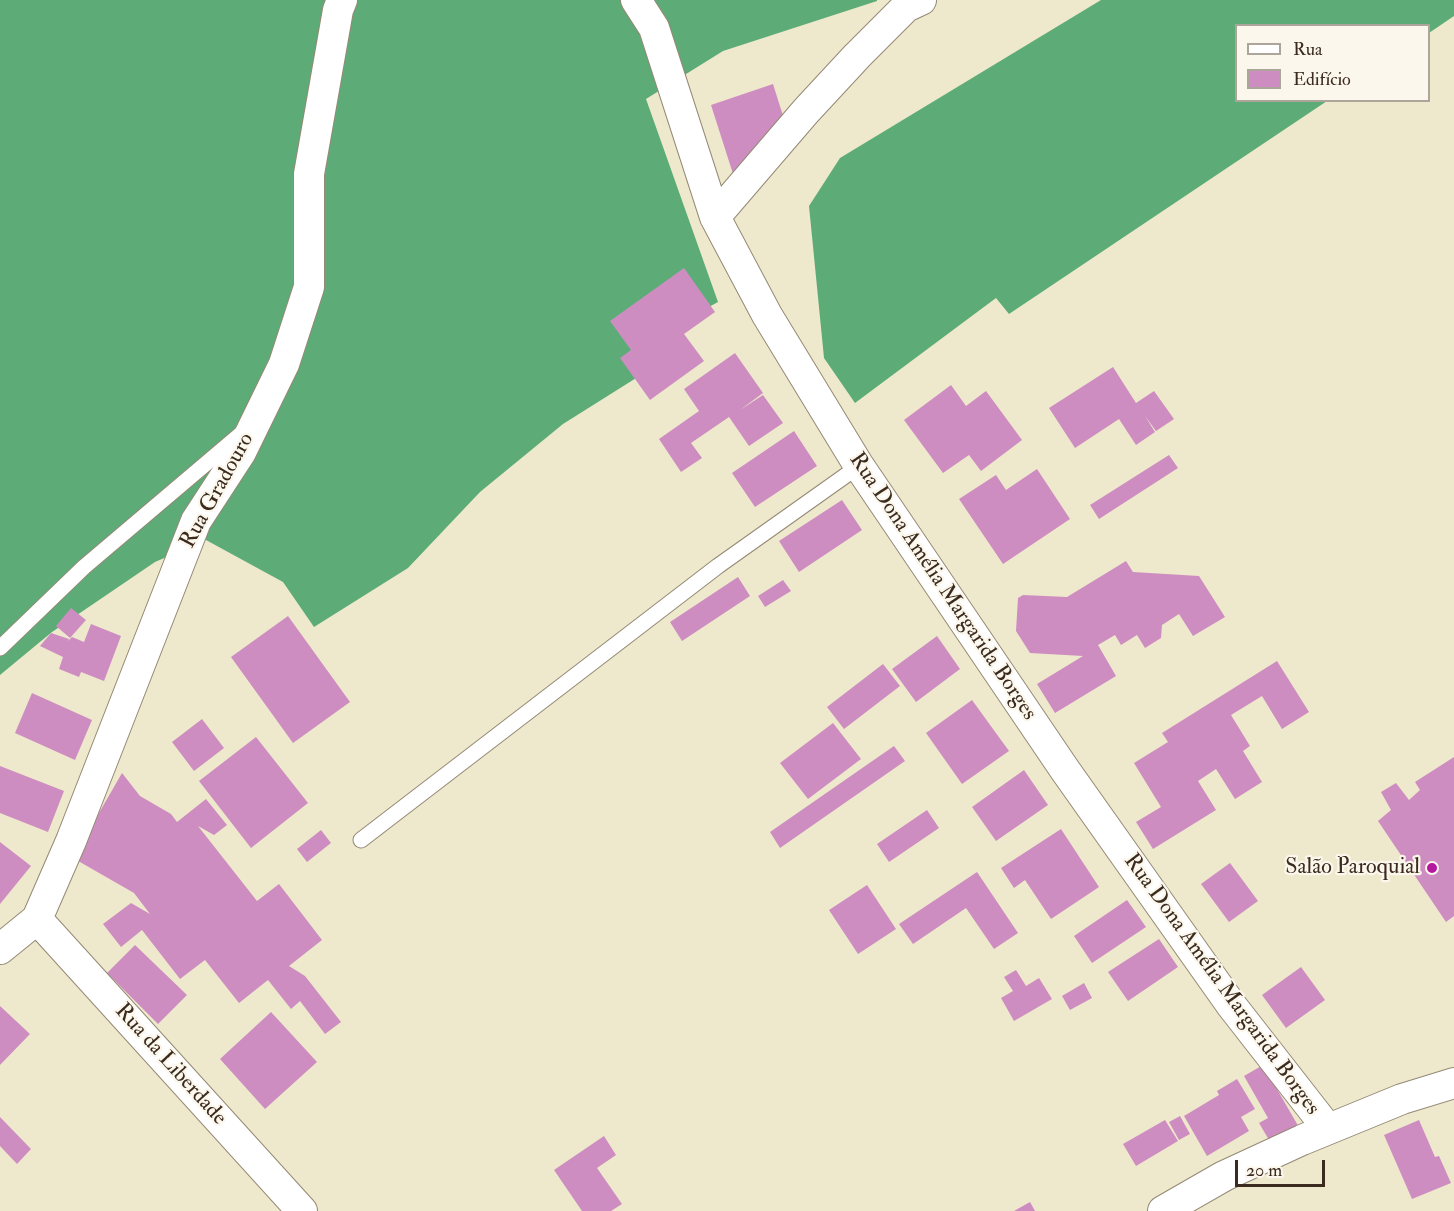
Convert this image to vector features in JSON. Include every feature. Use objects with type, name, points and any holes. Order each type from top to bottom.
[{"type":"street","name":"Rua Gradouro","points":[[0,949],[37,919],[71,841],[196,521],[241,452],[284,363],[309,287],[309,174],[338,10],[342,0]]},
{"type":"street","name":"Rua Dona Amélia Margarida Borges","points":[[636,0],[654,28],[715,217],[767,315],[859,466],[1065,770],[1225,996],[1328,1129]]},
{"type":"street","points":[[715,217],[856,56],[906,8],[921,0]]},
{"type":"street","name":"Rua da Liberdade","points":[[37,919],[302,1211]]},
{"type":"street","points":[[1163,1211],[1224,1176],[1328,1129],[1402,1099],[1454,1083]]},
{"type":"lane","points":[[0,648],[84,567],[257,420]]},
{"type":"lane","points":[[361,840],[718,566],[859,466]]},
{"type":"green space","points":[[0,0],[877,1],[723,51],[646,99],[718,302],[657,335],[660,363],[563,424],[480,492],[408,568],[314,627],[283,582],[206,540],[155,562],[52,632],[0,675]]},
{"type":"green space","points":[[1101,0],[1454,0],[1454,16],[1430,32],[1430,24],[1235,24],[1235,102],[1326,102],[1009,314],[996,298],[855,403],[824,358],[809,206],[840,158]]},
{"type":"building","points":[[773,84],[785,122],[734,177],[711,105]]},
{"type":"building","points":[[684,268],[715,312],[684,334],[704,361],[650,400],[620,358],[631,350],[610,321]]},
{"type":"building","points":[[735,353],[763,393],[740,410],[763,395],[783,423],[749,446],[729,417],[691,443],[702,458],[681,472],[659,439],[699,411],[684,389]]},
{"type":"building","points":[[1113,367],[1136,403],[1154,391],[1174,419],[1156,431],[1145,416],[1155,432],[1136,445],[1119,419],[1075,448],[1049,408]]},
{"type":"building","points":[[951,385],[966,406],[986,391],[1022,440],[981,471],[969,455],[943,473],[904,420]]},
{"type":"building","points":[[794,431],[817,466],[755,507],[732,473]]},
{"type":"building","points":[[1169,455],[1178,468],[1099,519],[1090,505]]},
{"type":"building","points":[[1037,469],[1070,519],[1003,564],[959,499],[996,475],[1006,490]]},
{"type":"building","points":[[842,500],[862,530],[799,572],[779,541]]},
{"type":"building","points":[[1126,561],[1133,572],[1199,576],[1225,617],[1193,636],[1179,614],[1162,625],[1161,638],[1145,648],[1137,635],[1121,645],[1115,635],[1098,645],[1116,676],[1055,713],[1037,684],[1083,656],[1030,653],[1016,631],[1018,598],[1023,595],[1067,597]]},
{"type":"building","points":[[738,577],[750,596],[682,641],[670,622]]},
{"type":"building","points":[[783,580],[791,591],[765,607],[758,596]]},
{"type":"building","points":[[71,608],[86,620],[70,638],[56,626]]},
{"type":"building","points":[[288,616],[350,702],[293,743],[231,657]]},
{"type":"building","points":[[91,624],[121,636],[104,681],[81,672],[79,677],[59,669],[63,657],[40,646],[51,633],[69,639],[68,641],[72,637],[84,642]]},
{"type":"building","points":[[937,636],[960,669],[916,702],[892,669]]},
{"type":"building","points":[[1277,661],[1309,712],[1282,729],[1262,696],[1231,715],[1250,746],[1243,751],[1262,782],[1235,799],[1216,769],[1198,781],[1216,810],[1153,849],[1136,822],[1161,807],[1134,763],[1168,742],[1162,733]]},
{"type":"building","points":[[883,664],[900,686],[844,729],[827,707]]},
{"type":"building","points":[[32,693],[92,720],[75,760],[15,733]]},
{"type":"building","points":[[972,700],[1009,751],[962,784],[926,733]]},
{"type":"building","points":[[202,719],[224,748],[194,771],[172,742]]},
{"type":"building","points":[[833,723],[861,759],[808,799],[780,763]]},
{"type":"building","points":[[256,737],[308,803],[251,848],[199,781]]},
{"type":"building","points":[[894,746],[905,761],[780,848],[770,832]]},
{"type":"building","name":"Salão Paroquial","points":[[1454,757],[1454,916],[1446,922],[1378,821],[1391,810],[1381,792],[1396,783],[1409,800],[1420,790],[1415,782]]},
{"type":"building","points":[[0,766],[64,791],[48,832],[0,813]]},
{"type":"building","points":[[1024,770],[1048,805],[996,841],[972,807]]},
{"type":"building","points":[[122,773],[140,796],[171,814],[177,822],[206,799],[227,825],[214,835],[198,826],[257,901],[279,884],[322,940],[289,966],[305,976],[341,1022],[325,1034],[300,1001],[291,1009],[268,980],[239,1003],[205,960],[180,979],[142,930],[121,947],[103,924],[131,903],[150,914],[134,893],[73,858]]},
{"type":"building","points":[[927,810],[939,828],[889,862],[877,844]]},
{"type":"building","points":[[1061,829],[1099,887],[1051,919],[1025,880],[1014,888],[1001,868]]},
{"type":"building","points":[[321,830],[331,843],[307,862],[297,849]]},
{"type":"building","points":[[0,842],[31,866],[0,904]]},
{"type":"building","points":[[1230,863],[1258,901],[1229,922],[1201,884]]},
{"type":"building","points":[[977,872],[1018,933],[994,949],[966,908],[913,944],[899,924]]},
{"type":"building","points":[[867,885],[896,929],[858,954],[829,910]]},
{"type":"building","points":[[1127,900],[1146,927],[1092,963],[1074,936]]},
{"type":"building","points":[[1159,939],[1178,967],[1128,1001],[1108,972]]},
{"type":"building","points":[[135,945],[187,995],[158,1024],[107,973]]},
{"type":"building","points":[[1301,967],[1325,1000],[1286,1028],[1262,995]]},
{"type":"building","points":[[1016,970],[1026,986],[1039,978],[1052,999],[1014,1021],[1001,998],[1013,991],[1004,977]]},
{"type":"building","points":[[1084,983],[1092,998],[1070,1010],[1062,996]]},
{"type":"building","points":[[0,1006],[30,1034],[0,1065]]},
{"type":"building","points":[[271,1012],[317,1062],[265,1109],[220,1059]]},
{"type":"building","points":[[1263,1065],[1300,1129],[1272,1145],[1259,1123],[1268,1118],[1244,1076]]},
{"type":"building","points":[[1237,1079],[1255,1109],[1241,1117],[1249,1131],[1207,1156],[1184,1116],[1219,1095],[1217,1091]]},
{"type":"building","points":[[1180,1116],[1190,1134],[1179,1140],[1169,1122]]},
{"type":"building","points":[[0,1117],[31,1149],[17,1164],[0,1146]]},
{"type":"building","points":[[1165,1120],[1178,1141],[1136,1166],[1123,1144]]},
{"type":"building","points":[[1419,1120],[1435,1157],[1439,1156],[1451,1183],[1412,1199],[1384,1135]]},
{"type":"building","points":[[604,1136],[616,1155],[597,1168],[622,1204],[611,1211],[582,1211],[554,1170]]},
{"type":"building","points":[[1030,1202],[1035,1211],[1014,1211]]},
{"type":"place","name":"Salão Paroquial","points":[[1432,868]]}]
